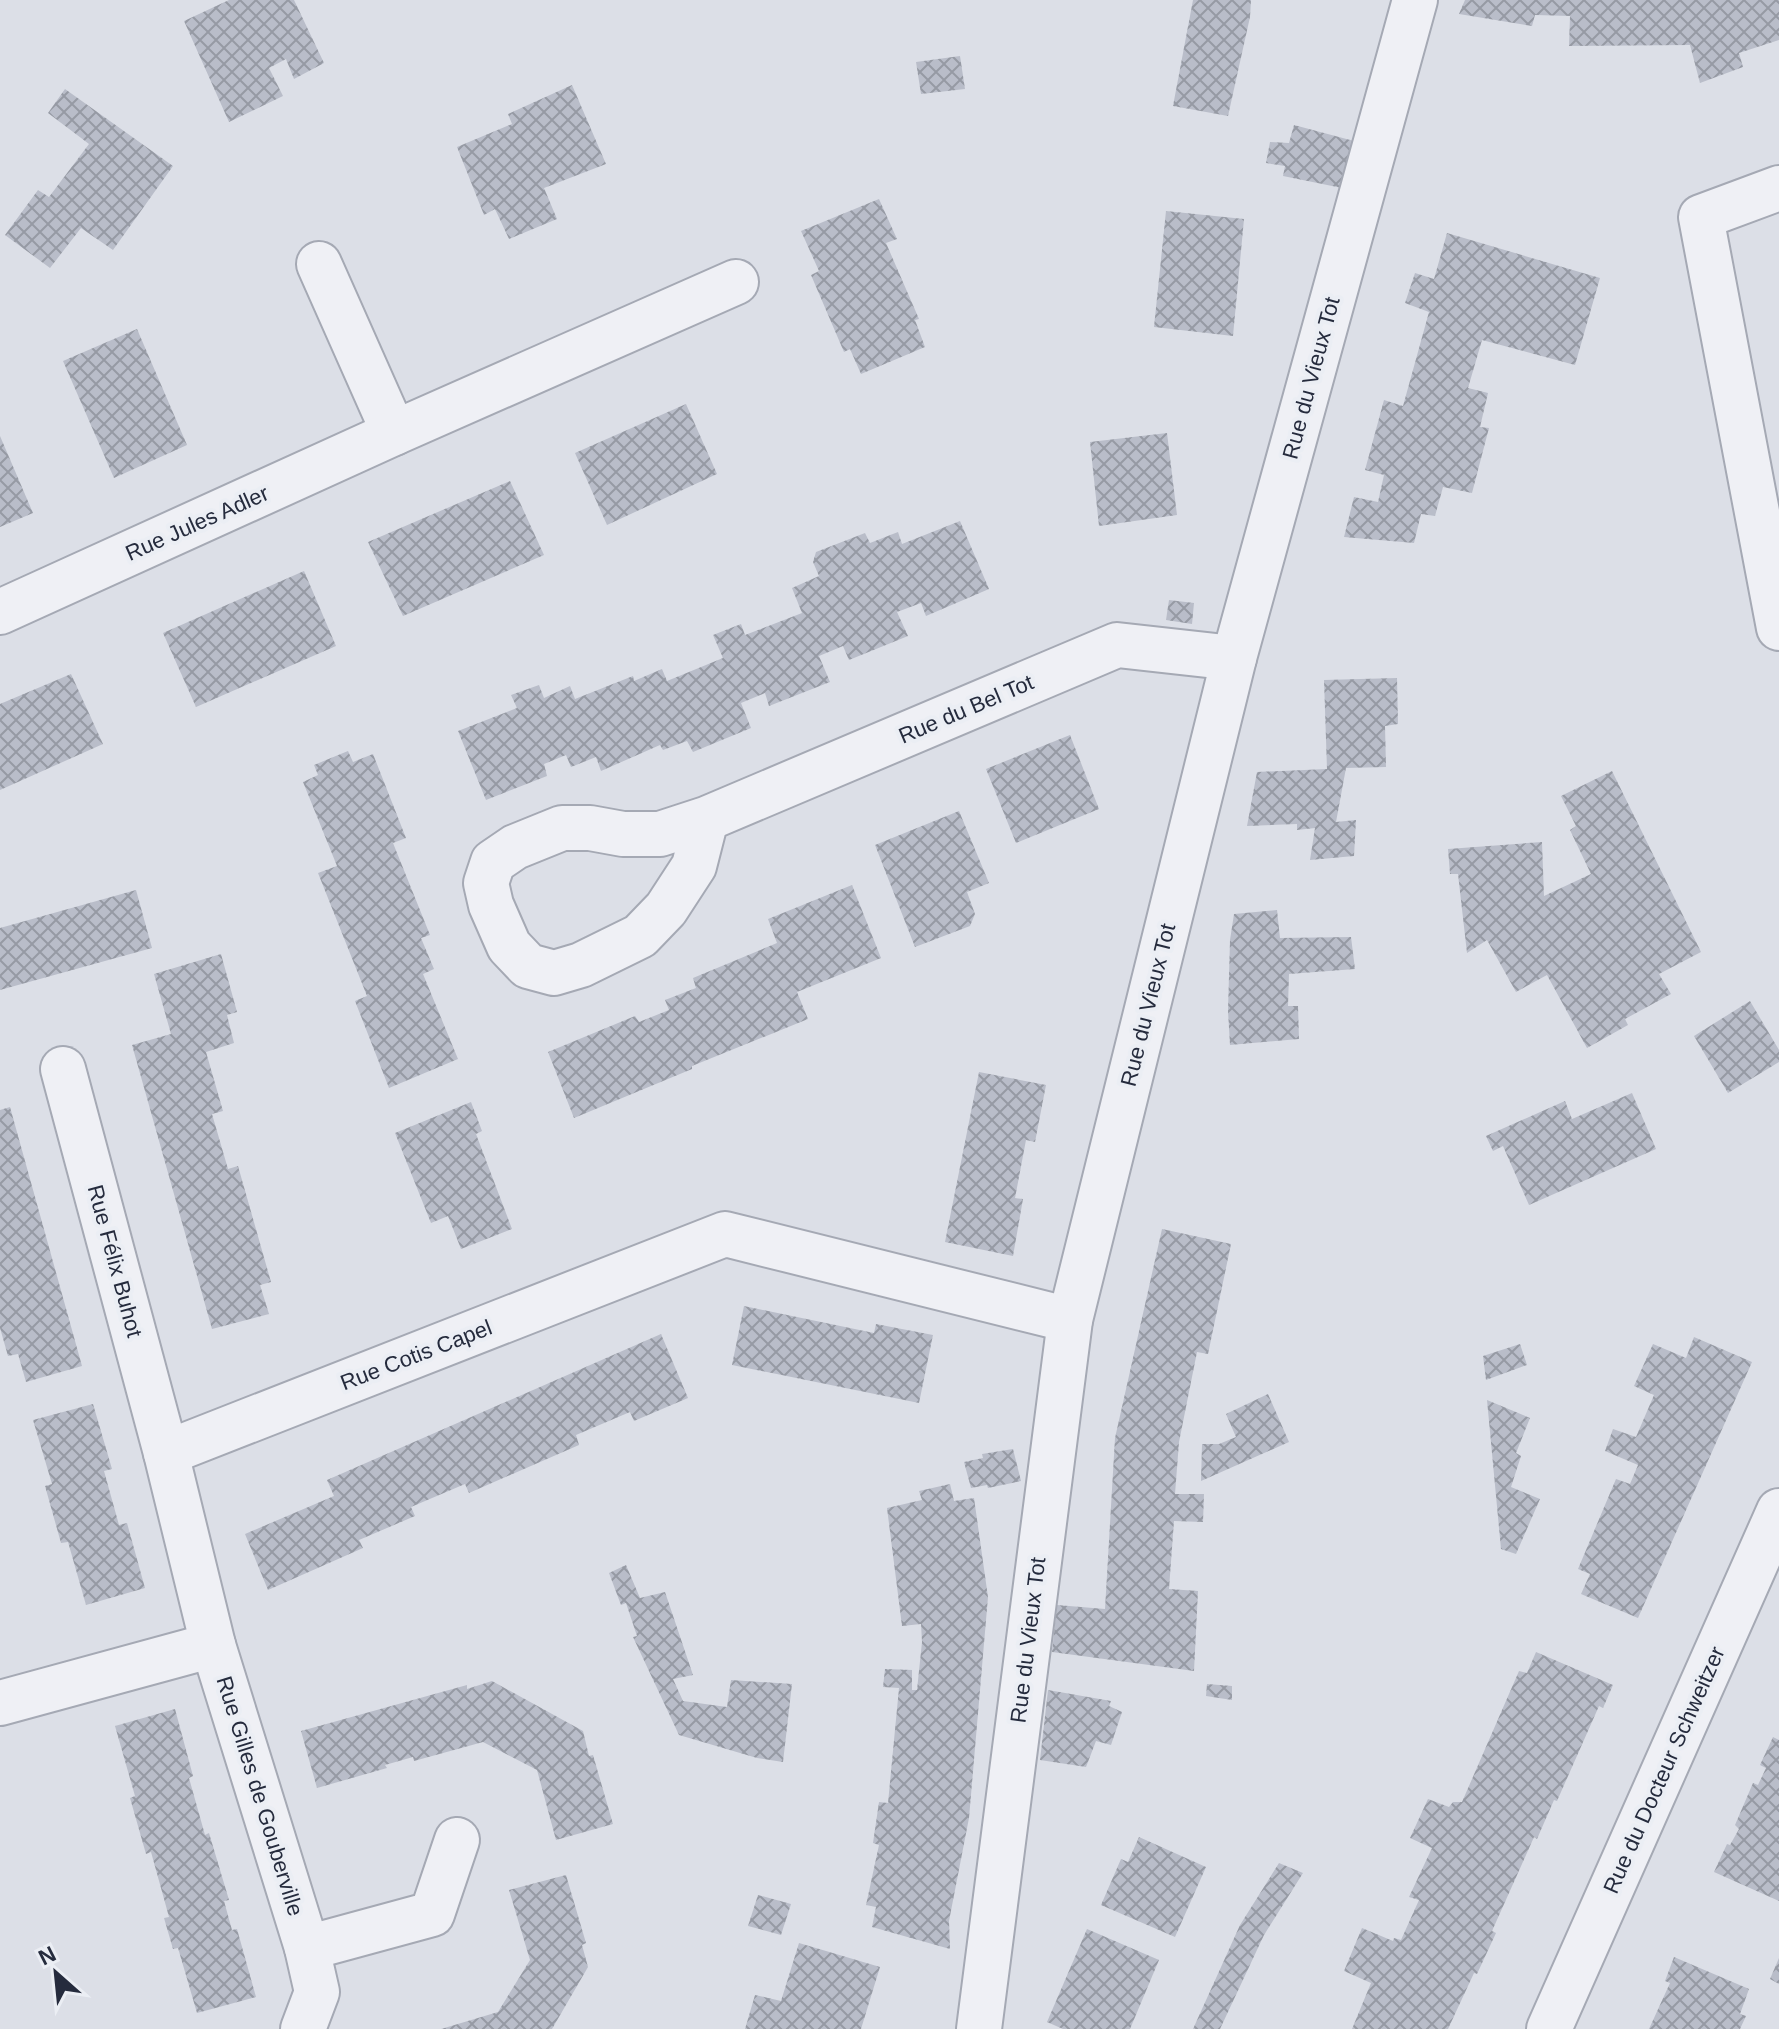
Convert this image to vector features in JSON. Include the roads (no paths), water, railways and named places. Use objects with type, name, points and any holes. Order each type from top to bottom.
[{"type":"street","name":"Rue du Vieux Tot","points":[[979,2029],[1070,1320],[1234,658],[1415,0]]},
{"type":"street","points":[[1779,188],[1701,217],[1779,628]]},
{"type":"street","points":[[319,264],[394,433]]},
{"type":"street","name":"Rue Jules Adler","points":[[0,612],[736,282]]},
{"type":"street","name":"Rue du Bel Tot","points":[[706,819],[694,866],[666,909],[640,936],[581,965],[554,973],[528,966],[509,946],[491,905],[486,883],[493,862],[515,847],[562,828],[660,834],[706,819],[1117,645],[1234,658]]},
{"type":"street","name":"Rue Félix Buhot","points":[[63,1069],[166,1453]]},
{"type":"street","name":"Rue Cotis Capel","points":[[166,1453],[725,1234],[1070,1320]]},
{"type":"street","points":[[0,1703],[213,1645],[166,1453]]},
{"type":"street","name":"Rue du Docteur Schweitzer","points":[[1549,2029],[1779,1511]]},
{"type":"street","name":"Rue Gilles de Gouberville","points":[[213,1645],[307,1948],[317,1992],[303,2029]]},
{"type":"street","points":[[307,1948],[432,1914],[457,1840]]}]
